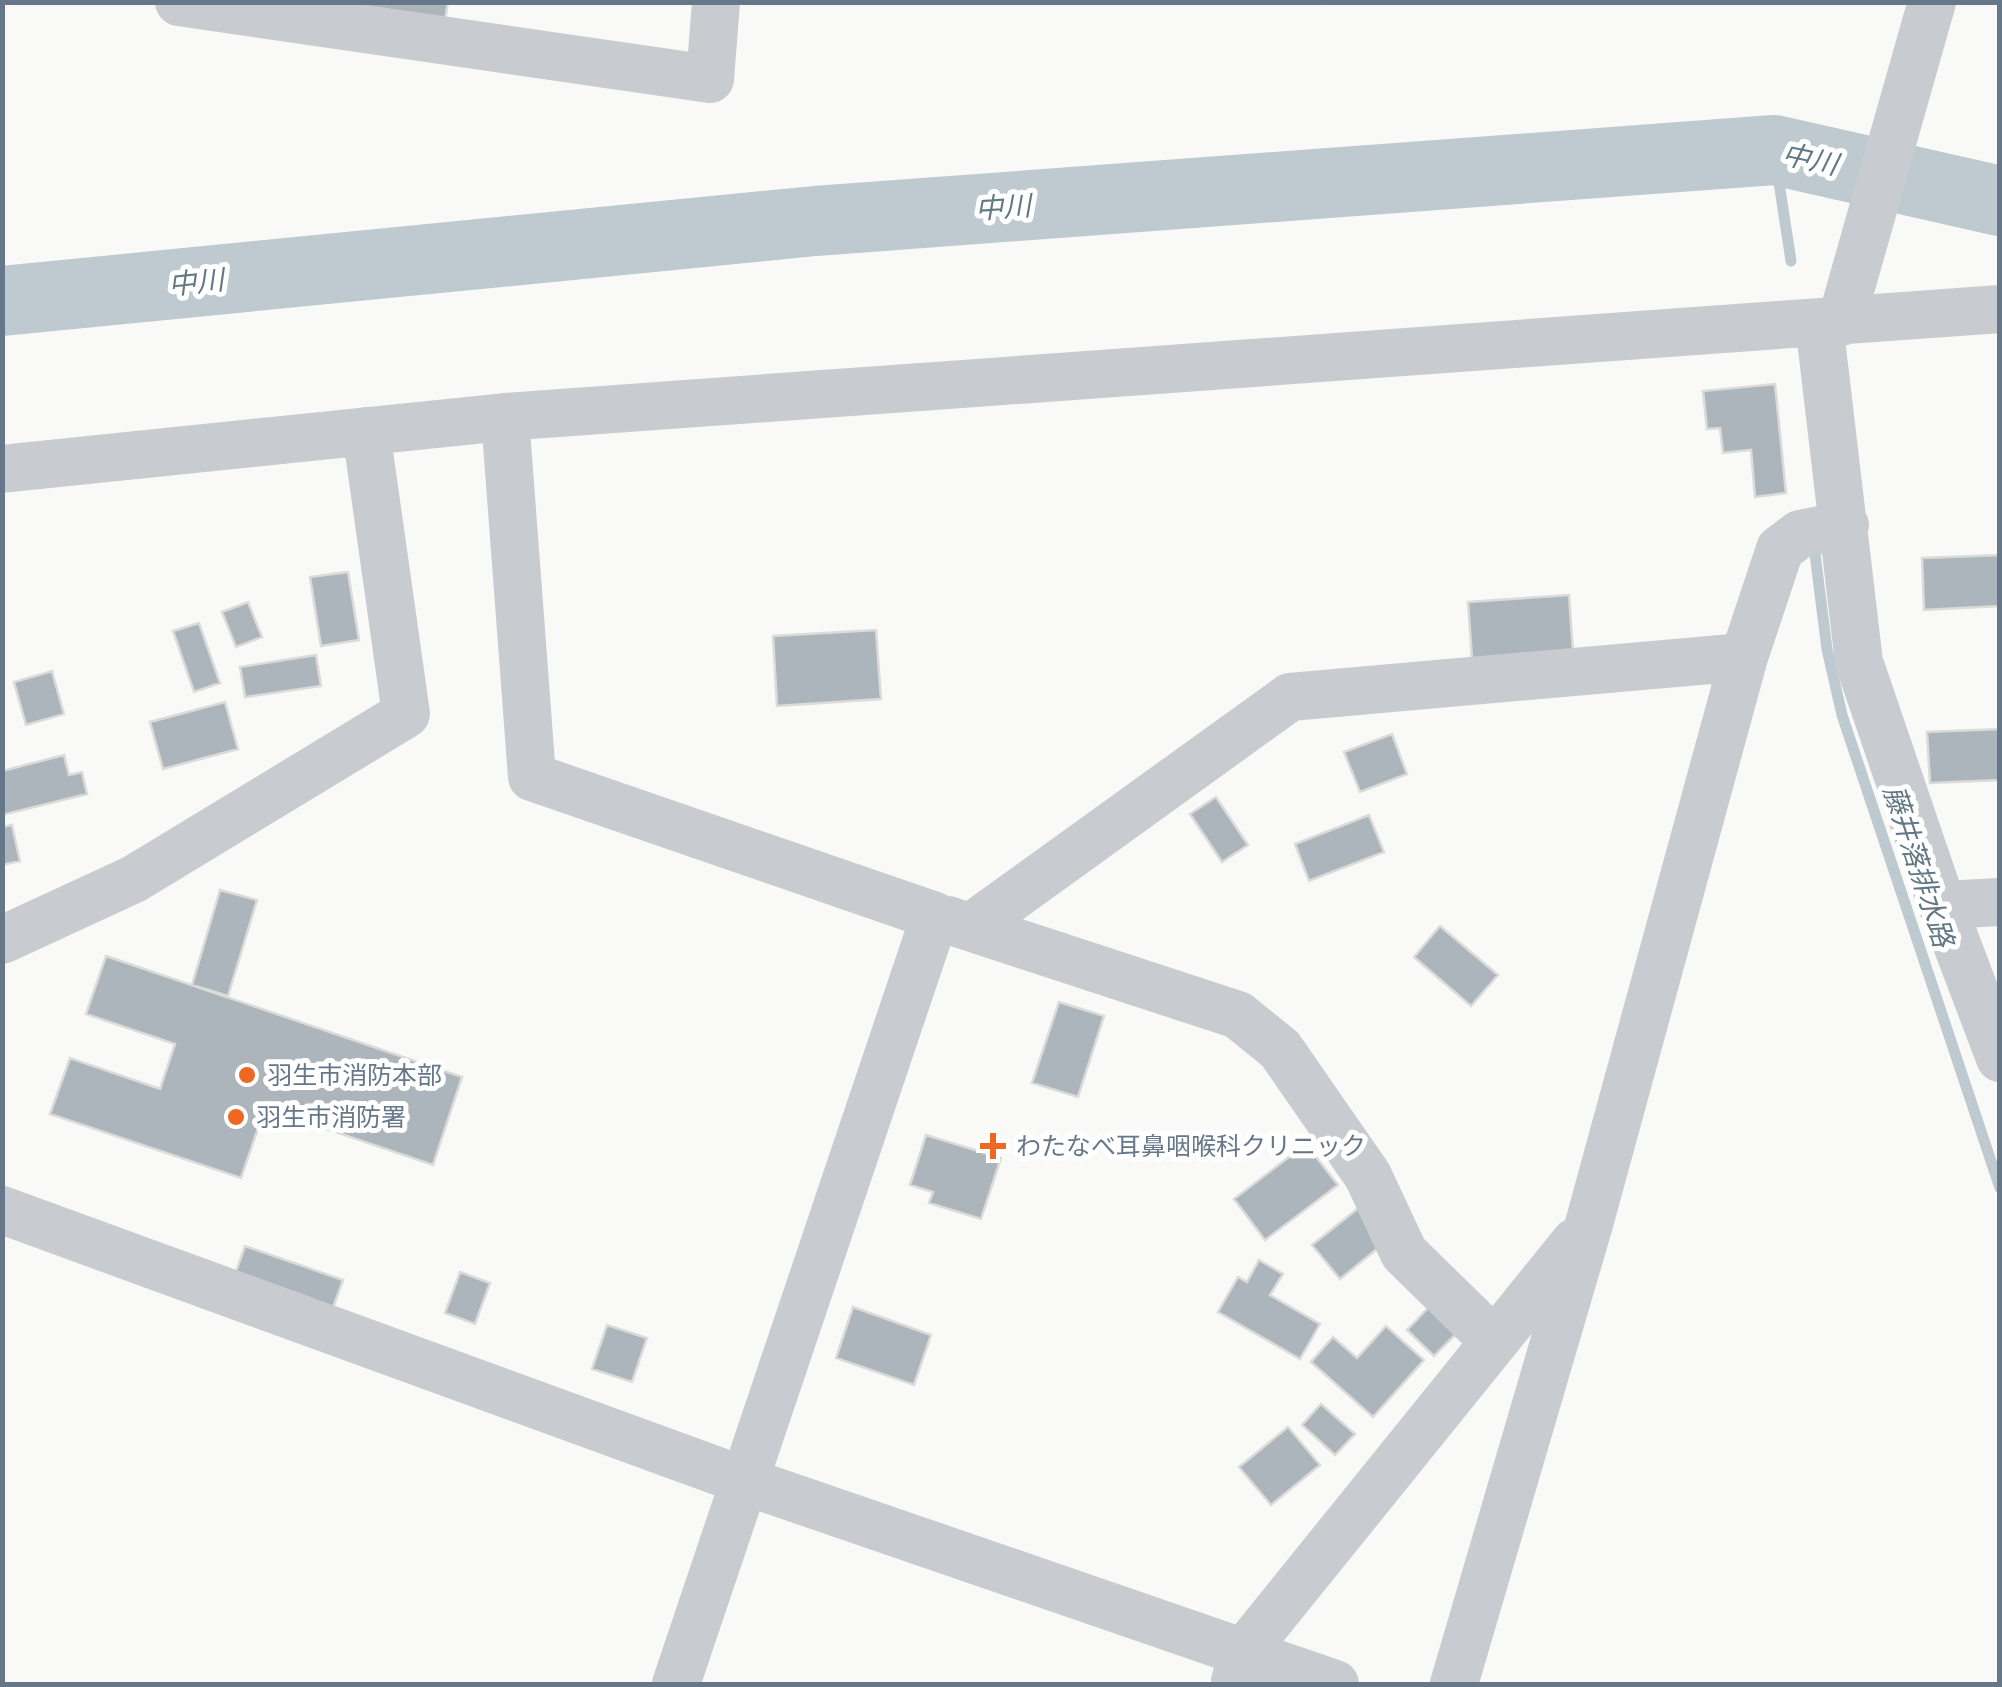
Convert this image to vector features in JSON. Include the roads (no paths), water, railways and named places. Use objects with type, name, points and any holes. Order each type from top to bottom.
[{"type":"street","points":[[179,2],[710,79],[716,2]]},
{"type":"street","points":[[1932,2],[1830,322],[1859,662],[1942,905],[2000,1058]]},
{"type":"street","points":[[2,469],[506,417],[2000,309]]},
{"type":"street","points":[[506,417],[532,777],[1238,1015],[1280,1049],[1368,1176],[1404,1253],[1494,1341]]},
{"type":"street","points":[[2,940],[134,879],[406,714],[366,432]]},
{"type":"street","points":[[1454,1684],[1589,1224],[1744,657],[1780,549],[1800,534],[1845,525]]},
{"type":"street","points":[[676,1684],[745,1480],[953,922],[1290,698],[1744,657]]},
{"type":"street","points":[[1942,905],[2000,902]]},
{"type":"street","points":[[2,1210],[745,1480],[1238,1669],[1335,1684]]},
{"type":"street","points":[[1238,1669],[1589,1224]]},
{"type":"waterway","name":"藤井落排水路","points":[[1774,150],[1791,261]]},
{"type":"waterway","name":"中川","points":[[2,301],[815,221],[1774,150],[2000,201]]},
{"type":"waterway","name":"藤井落排水路","points":[[1815,554],[1827,649],[1842,715],[2000,1188]]},
{"type":"place","name":"羽生市消防本部","points":[[247,1075]]},
{"type":"place","name":"羽生市消防署","points":[[236,1117]]},
{"type":"place","name":"わたなべ耳鼻咽喉科クリニック","points":[[993,1146]]}]
